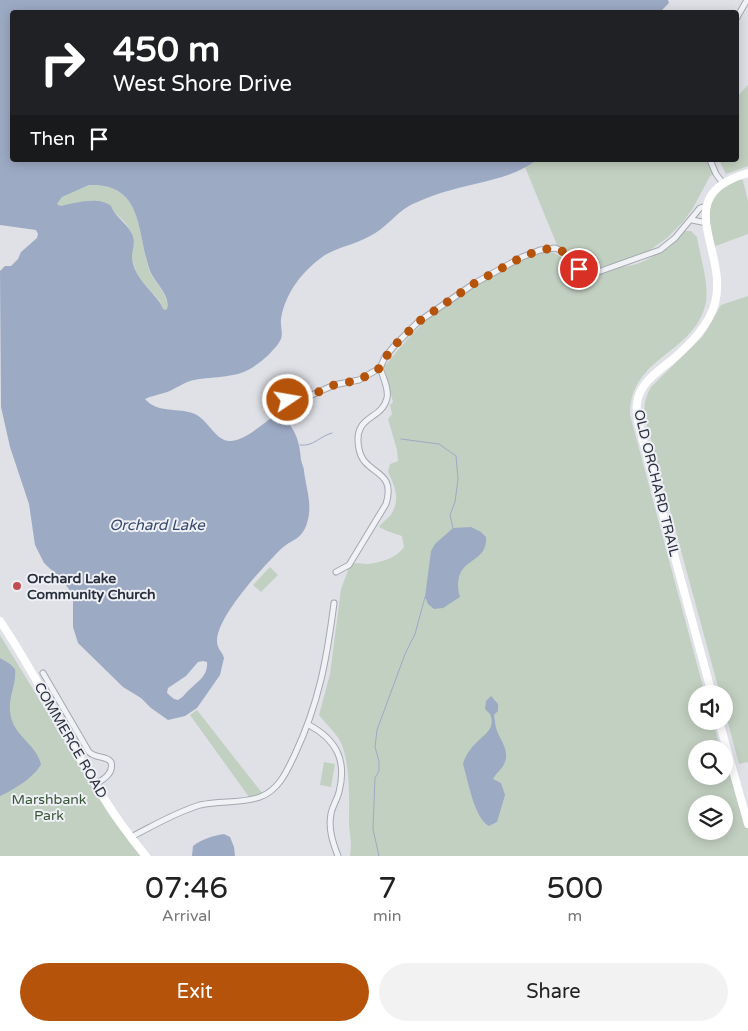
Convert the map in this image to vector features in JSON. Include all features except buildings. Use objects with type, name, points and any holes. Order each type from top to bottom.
[{"type":"street","points":[[739,14],[747,0]]},
{"type":"street","points":[[711,162],[722,182]]},
{"type":"street","points":[[271,400],[303,399],[334,385],[359,380],[380,368],[395,345],[418,322],[475,283],[522,257],[540,250],[555,248],[562,251],[579,269],[586,272],[598,272],[660,250],[675,238],[692,220],[700,208],[706,206],[711,194],[722,182],[748,173]]},
{"type":"street","name":"OLD ORCHARD TRAIL","points":[[706,206],[706,223],[718,279],[715,306],[707,322],[686,347],[646,383],[637,404],[644,444],[710,685]]},
{"type":"street","points":[[692,220],[706,223]]},
{"type":"street","points":[[336,572],[349,565],[386,504],[388,495],[386,481],[364,460],[359,449],[358,431],[362,425],[383,407],[387,398],[380,368]]},
{"type":"street","points":[[131,837],[200,805],[247,800],[272,790],[285,775],[309,725],[322,679],[334,603]]},
{"type":"street","name":"COMMERCE ROAD","points":[[0,621],[114,814],[146,856]]},
{"type":"street","points":[[43,673],[88,751],[94,756],[107,758],[111,761],[112,768],[109,774],[95,782]]},
{"type":"street","points":[[309,725],[330,738],[339,756],[342,776],[330,823],[332,840],[338,856]]},
{"type":"street","points":[[722,730],[748,824]]},
{"type":"green space","points":[[748,85],[748,166],[726,174],[720,162],[739,162],[739,95]]},
{"type":"green space","points":[[534,162],[709,162],[714,174],[710,176],[693,208],[683,222],[667,238],[646,253],[634,258],[592,269],[581,267],[566,252],[554,246],[557,245],[525,167]]},
{"type":"green space","points":[[742,177],[748,201],[748,234],[713,247],[707,213],[719,185]]},
{"type":"green space","points":[[89,185],[107,187],[120,193],[129,202],[136,214],[150,272],[164,294],[167,309],[164,310],[159,300],[142,282],[136,272],[132,258],[132,235],[118,215],[102,202],[81,202],[59,206],[57,204],[62,197]]},
{"type":"green space","points":[[685,231],[691,231],[697,237],[705,278],[706,302],[700,320],[689,334],[640,379],[633,395],[630,415],[703,685],[688,685],[688,730],[715,730],[718,740],[688,740],[688,785],[733,785],[733,770],[748,826],[748,856],[350,856],[346,758],[339,739],[319,715],[330,674],[341,589],[350,565],[382,561],[397,554],[404,547],[402,536],[379,527],[391,515],[395,506],[395,491],[388,472],[390,464],[398,461],[397,450],[388,419],[392,414],[390,405],[393,402],[384,367],[429,318],[480,283],[533,255],[552,252],[580,273],[597,275],[639,263],[659,252]]},
{"type":"green space","points":[[748,296],[748,762],[739,764],[730,730],[733,730],[733,685],[718,685],[644,410],[646,398],[651,387],[703,336],[721,305]]},
{"type":"green space","points":[[270,567],[278,575],[261,592],[253,585]]},
{"type":"green space","name":"Marshbank Park","points":[[0,635],[110,816],[140,856],[0,856]]},
{"type":"green space","points":[[197,710],[262,793],[249,797],[190,715]]},
{"type":"green space","points":[[324,762],[335,764],[331,787],[320,785]]},
{"type":"water","name":"Orchard Lake","points":[[0,0],[668,0],[669,3],[662,10],[10,10],[10,162],[534,162],[527,167],[504,176],[444,192],[417,202],[404,209],[385,226],[365,239],[325,255],[302,275],[291,291],[283,309],[281,339],[262,361],[242,373],[190,381],[168,392],[145,399],[156,407],[195,414],[221,438],[231,441],[244,437],[278,415],[289,423],[296,434],[308,497],[309,516],[305,529],[263,567],[242,592],[224,619],[217,641],[224,658],[220,675],[197,708],[185,716],[168,720],[141,698],[123,687],[78,643],[73,627],[71,592],[62,580],[44,563],[35,545],[29,504],[10,447],[1,407],[0,271],[5,266],[11,266],[18,259],[21,252],[37,238],[36,230],[0,225]],"holes":[[[89,185],[107,186],[119,192],[129,201],[135,212],[149,268],[164,293],[168,304],[167,309],[164,310],[138,275],[132,257],[134,243],[132,234],[111,206],[100,201],[79,202],[60,206],[57,204],[62,197]],[[198,662],[207,662],[204,675],[182,697],[178,700],[174,699],[167,693],[168,688],[186,676]]]},
{"type":"water","points":[[471,527],[486,537],[485,546],[481,553],[464,567],[460,574],[458,584],[460,597],[443,608],[434,609],[428,604],[425,597],[431,551],[435,544],[453,528]]},
{"type":"water","points":[[0,658],[15,669],[10,702],[13,723],[36,753],[41,764],[29,778],[0,796]]},
{"type":"water","points":[[491,696],[498,704],[498,711],[494,715],[495,725],[505,748],[506,757],[503,766],[493,779],[501,783],[505,795],[497,822],[489,826],[479,815],[469,789],[463,764],[470,750],[491,727],[490,714],[485,709],[486,701]]},
{"type":"water","points":[[224,834],[230,837],[235,856],[192,856],[193,846],[207,838]]},
{"type":"waterway","points":[[300,445],[313,443],[332,433]]},
{"type":"waterway","points":[[401,439],[439,444],[456,456],[458,479],[455,502],[450,515],[453,528]]},
{"type":"waterway","points":[[379,856],[373,829],[375,778],[379,771],[379,761],[375,747],[377,730],[405,654],[415,634],[425,597]]},
{"type":"place","name":"Orchard Lake Community Church","points":[[17,586]]},
{"type":"route","points":[[288,400],[303,399],[334,385],[359,380],[380,368],[395,345],[418,322],[475,283],[522,257],[540,250],[555,248],[562,251],[579,269]]}]
